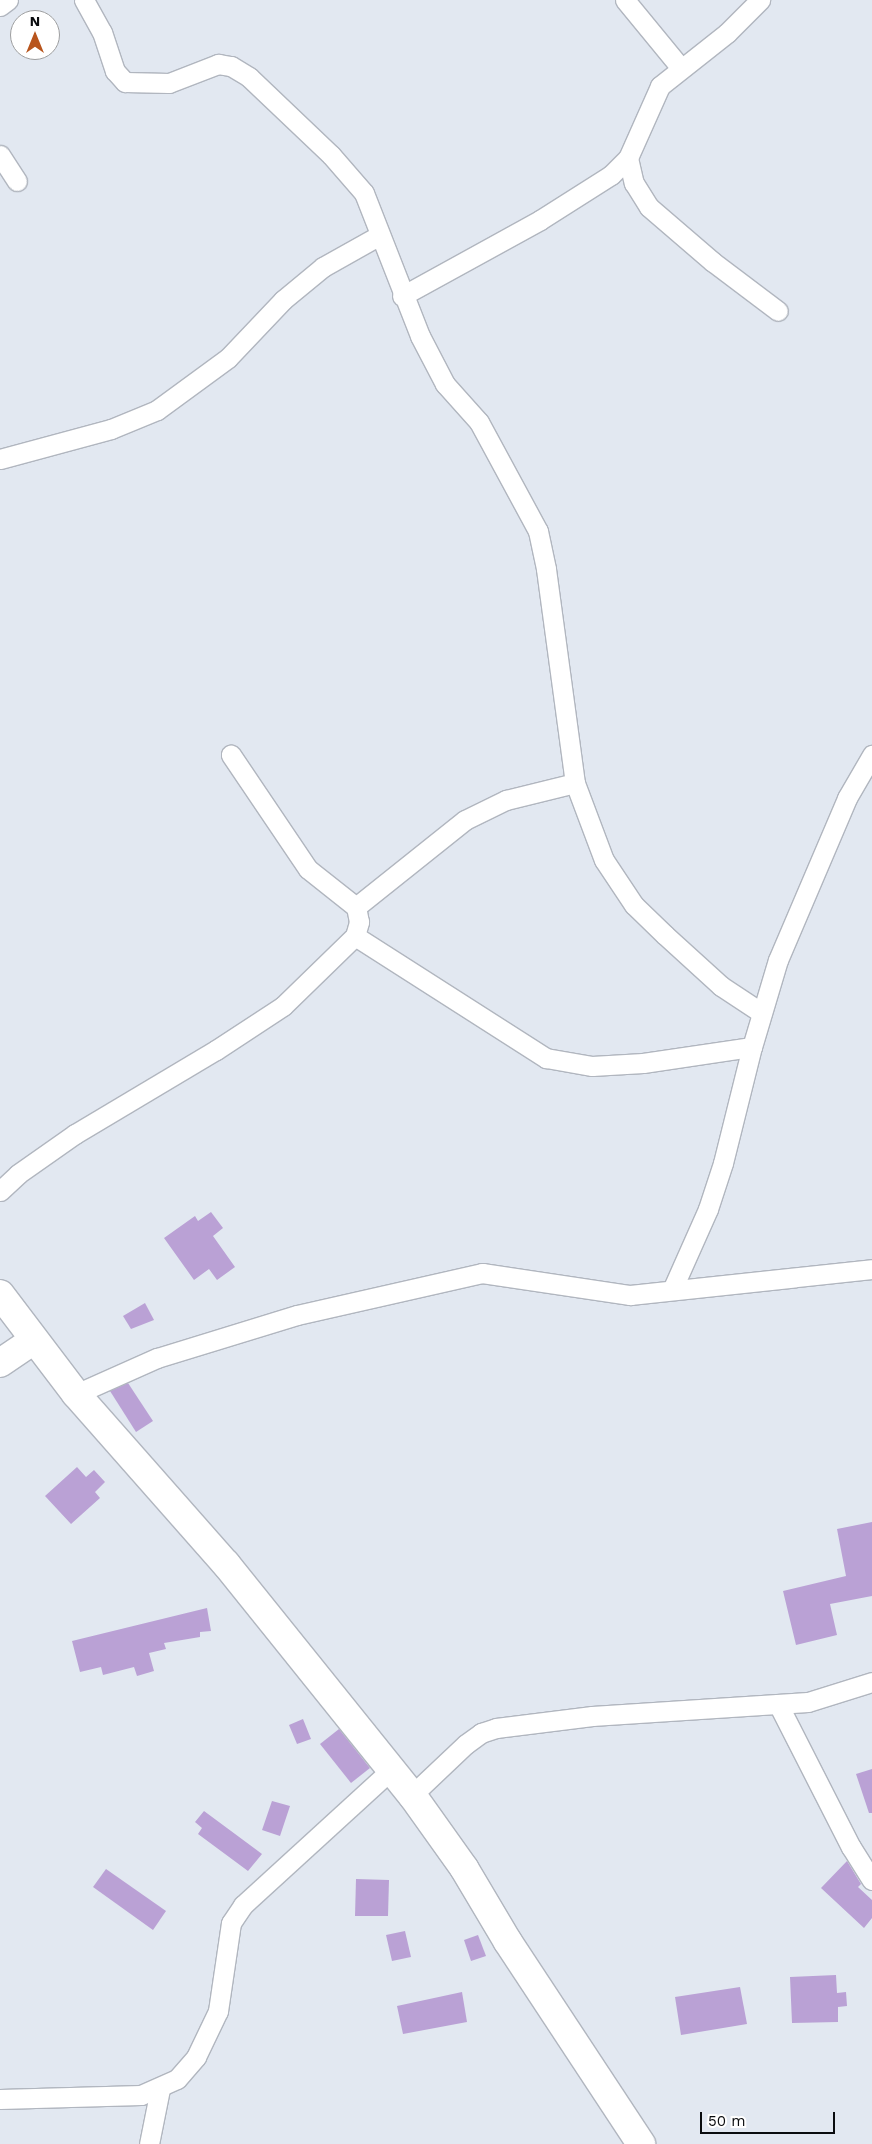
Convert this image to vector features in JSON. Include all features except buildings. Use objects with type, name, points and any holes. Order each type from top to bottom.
[{"type":"street","points":[[0,6],[8,0]]},
{"type":"street","points":[[84,0],[102,32],[115,71],[125,82],[169,83],[218,64],[231,66],[249,77],[347,172],[364,193],[402,296],[445,384],[479,422],[538,531],[546,569],[575,783],[604,860],[634,905],[702,970],[762,1013]]},
{"type":"street","points":[[625,0],[680,67]]},
{"type":"street","points":[[402,296],[540,220],[611,175],[628,158],[660,86],[680,67],[727,32],[760,0]]},
{"type":"street","points":[[0,155],[18,181]]},
{"type":"street","points":[[628,158],[634,183],[650,207],[713,262],[778,311]]},
{"type":"street","points":[[0,459],[111,429],[156,410],[228,358],[283,300],[323,267],[380,235]]},
{"type":"street","points":[[0,1191],[18,1174],[75,1134],[178,1074],[283,1006],[355,936],[359,922],[356,907],[308,869],[231,755]]},
{"type":"street","points":[[672,1290],[717,1181],[752,1047],[782,951],[847,798],[872,755]]},
{"type":"street","points":[[356,907],[465,820],[506,800],[575,783]]},
{"type":"street","points":[[355,936],[546,1058],[592,1066],[635,1063],[752,1047]]},
{"type":"street","points":[[76,1394],[157,1358],[297,1315],[482,1273],[630,1295],[872,1270]]},
{"type":"street","points":[[0,1294],[76,1394],[226,1564],[412,1796],[464,1868],[508,1942],[641,2144]]},
{"type":"street","points":[[0,1363],[34,1340]]},
{"type":"street","points":[[412,1796],[466,1744],[496,1728],[592,1716],[808,1702],[872,1682]]},
{"type":"street","points":[[778,1704],[851,1847],[872,1880]]},
{"type":"street","points":[[0,2099],[141,2095],[160,2089],[177,2079],[196,2056],[218,2011],[230,1923],[243,1905],[391,1770]]},
{"type":"street","points":[[149,2144],[160,2089]]}]
